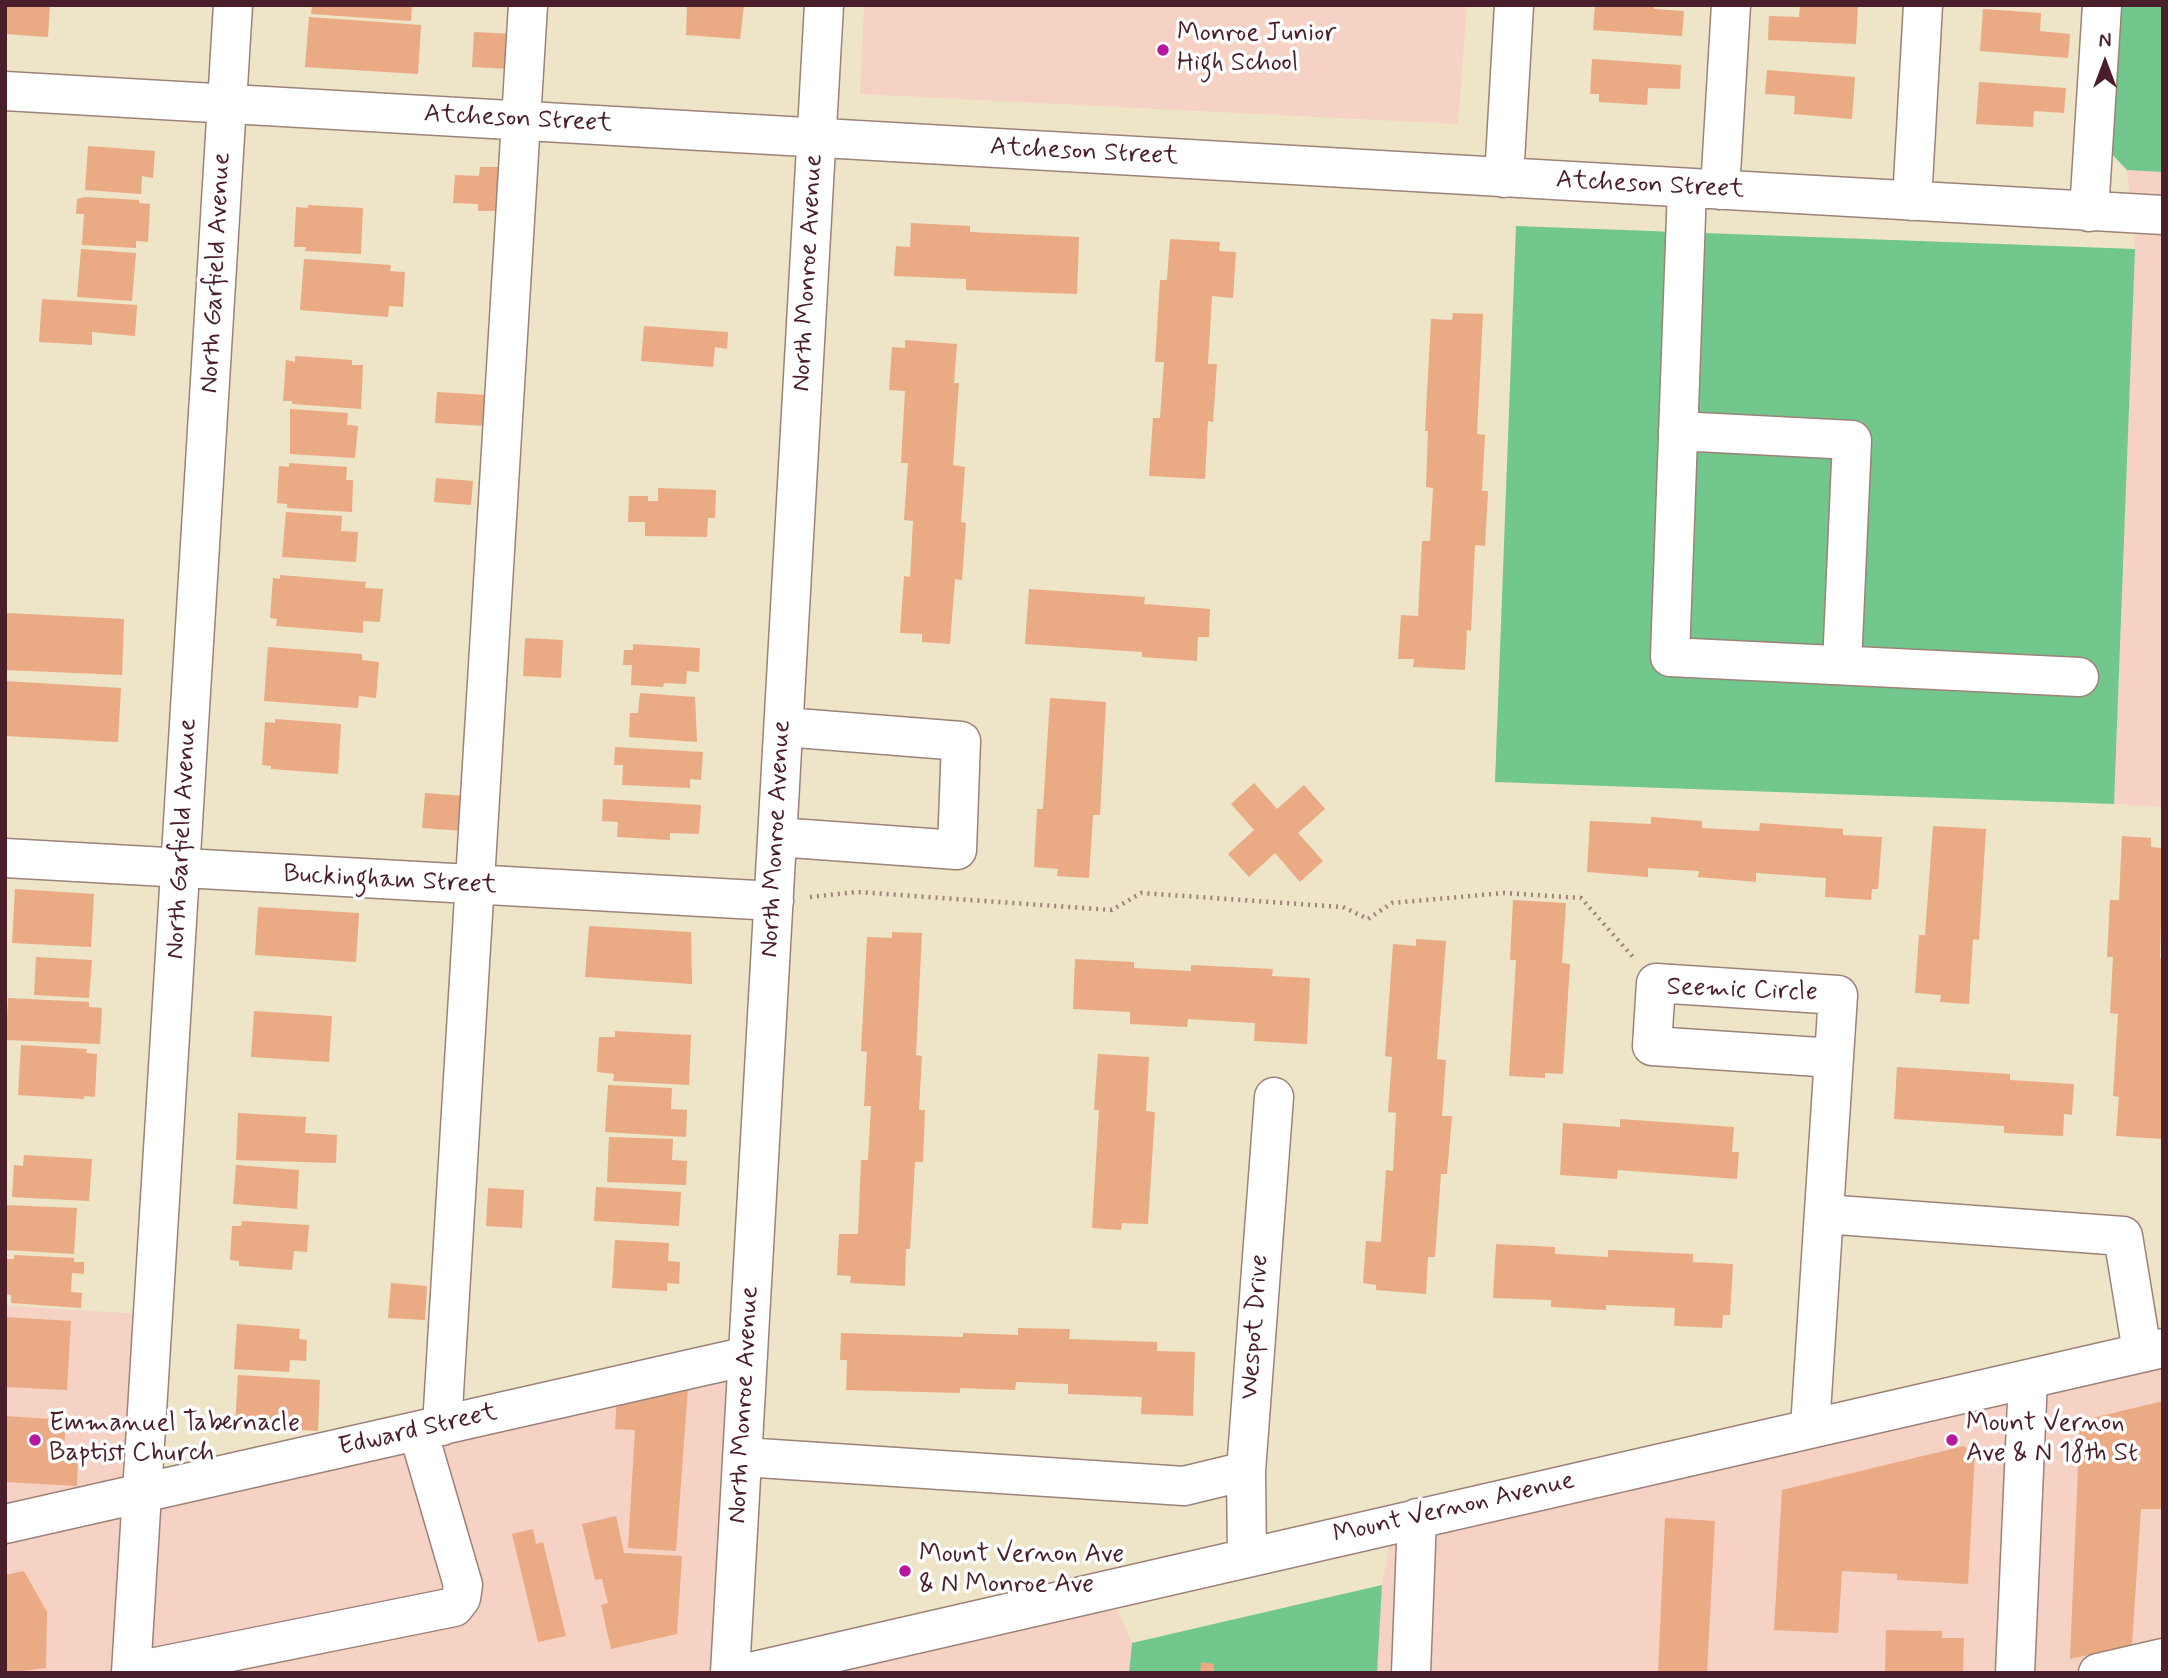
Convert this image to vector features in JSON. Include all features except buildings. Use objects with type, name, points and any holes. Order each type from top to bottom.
[{"type":"street","name":"North Garfield Avenue","points":[[131,1673],[233,5]]},
{"type":"street","points":[[131,1673],[454,1606],[461,1598],[463,1585],[430,1429],[474,885],[528,5]]},
{"type":"street","name":"North Monroe Avenue","points":[[730,1673],[824,5]]},
{"type":"street","points":[[1504,178],[1514,5]]},
{"type":"street","points":[[1731,5],[1704,189],[1678,430],[1670,657],[2079,677]]},
{"type":"street","points":[[1912,201],[1923,5]]},
{"type":"street","points":[[2089,212],[2102,5]]},
{"type":"street","name":"Atcheson Street","points":[[5,91],[2163,215]]},
{"type":"street","points":[[1678,430],[1852,440],[1842,665]]},
{"type":"street","points":[[777,837],[957,850],[961,741],[784,727]]},
{"type":"street","name":"Buckingham Street","points":[[5,858],[774,901]]},
{"type":"street","name":"Seemic Circle","points":[[1810,1428],[1824,1214],[1834,1058],[1838,995],[1656,984],[1652,1046],[1834,1058]]},
{"type":"street","name":"Wespot Drive","points":[[1247,1557],[1246,1471],[1273,1097]]},
{"type":"street","points":[[1824,1214],[2123,1236],[2152,1350]]},
{"type":"street","name":"Mount Vernon Avenue","points":[[746,1673],[802,1666],[1247,1557],[2152,1350]]},
{"type":"street","name":"Edward Street","points":[[5,1524],[748,1356]]},
{"type":"street","points":[[2015,1673],[2028,1378]]},
{"type":"street","points":[[743,1457],[1184,1486],[1246,1471]]},
{"type":"street","points":[[1411,1673],[1417,1518]]},
{"type":"street","points":[[2098,1673],[2163,1658]]},
{"type":"path","points":[[774,901],[857,892],[1112,909],[1141,893],[1343,907],[1368,919],[1392,903],[1504,893],[1581,898],[1656,984]]},
{"type":"shaded area","name":"Monroe Junior High School","points":[[864,5],[1467,5],[1458,124],[860,94]]},
{"type":"shaded area","points":[[2127,170],[2163,172],[2163,807],[2114,804],[2135,249]]},
{"type":"shaded area","points":[[5,1306],[160,1315],[152,1487],[761,1351],[748,1669],[1107,1586],[1132,1643],[1129,1673],[5,1673]]},
{"type":"shaded area","points":[[2163,1342],[2163,1672],[1377,1673],[1382,1585],[1395,1515]]},
{"type":"green space","points":[[2117,5],[2163,5],[2163,172],[2127,170],[2107,149]]},
{"type":"green space","points":[[1516,226],[2135,249],[2114,804],[1495,782]]},
{"type":"green space","points":[[1382,1585],[1377,1673],[1129,1673],[1132,1643]]},
{"type":"place","name":"Monroe Junior High School","points":[[1163,50]]},
{"type":"place","name":"Emmanuel Tabernacle Baptist Church","points":[[35,1440]]},
{"type":"place","name":"Mount Vernon Ave & N 18th St","points":[[1952,1440]]},
{"type":"place","name":"Mount Vernon Ave & N Monroe Ave","points":[[905,1571]]}]
